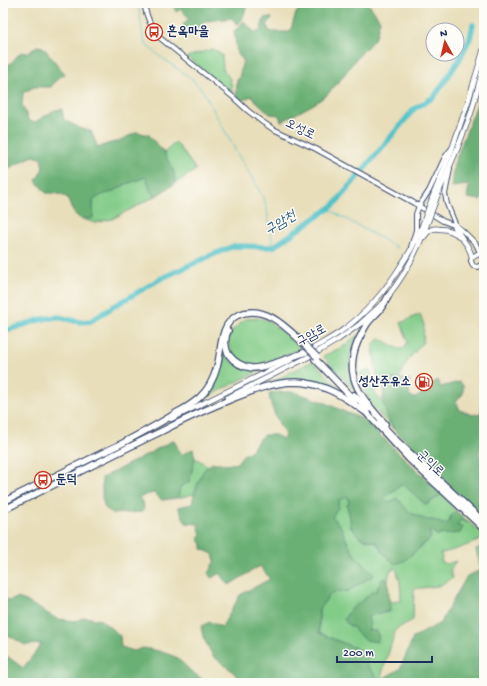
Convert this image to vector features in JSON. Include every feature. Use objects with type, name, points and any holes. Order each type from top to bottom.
[{"type":"highway","points":[[389,295],[382,308],[367,324],[357,343],[352,359],[353,374],[358,390],[404,448]]},
{"type":"highway","points":[[155,427],[199,398],[207,388],[217,366],[224,331],[228,323],[237,315],[257,312],[270,316],[279,321],[404,448]]},
{"type":"highway","points":[[300,342],[271,320],[260,316],[250,316],[242,317],[236,320],[229,327],[226,334],[225,345],[228,353],[234,361],[254,368],[309,351]]},
{"type":"highway","points":[[316,358],[364,411]]},
{"type":"highway","points":[[206,409],[262,387],[296,382],[312,384],[327,389],[342,396],[364,411]]},
{"type":"highway","name":"구암로","points":[[3,510],[206,409]]},
{"type":"highway","name":"군익로","points":[[364,411],[409,459],[484,529]]},
{"type":"highway","name":"구암로","points":[[3,502],[155,427]]},
{"type":"highway","name":"군익로","points":[[404,448],[484,522]]},
{"type":"main road","name":"오성로","points":[[144,3],[147,18],[160,38],[261,121],[273,129],[316,149],[419,206],[443,221],[456,226],[476,244]]},
{"type":"main road","name":"구암로","points":[[206,409],[314,354],[340,339],[360,324],[380,306],[389,295],[404,273],[419,243],[468,102],[484,48]]},
{"type":"main road","name":"구암로","points":[[436,194],[450,167],[471,113],[484,65]]},
{"type":"main road","points":[[409,253],[416,230],[416,214],[419,206],[429,191],[444,157],[452,148]]},
{"type":"main road","points":[[450,167],[445,194],[447,204],[456,226]]},
{"type":"main road","points":[[443,221],[457,230],[470,251],[472,257],[471,264],[476,267],[482,266],[484,260],[476,244],[470,251]]},
{"type":"main road","name":"구암로","points":[[155,427],[309,351],[343,330],[376,302],[394,277],[424,227]]},
{"type":"main road","points":[[419,243],[428,232],[441,228],[454,232],[466,244]]},
{"type":"main road","points":[[472,257],[477,254],[481,255]]},
{"type":"green space","points":[[172,3],[248,3],[242,20],[237,25],[232,18],[206,21],[189,36],[183,25],[189,18],[181,9],[176,12]]},
{"type":"green space","points":[[297,3],[368,3],[380,20],[376,37],[327,95],[281,122],[279,115],[270,114],[251,96],[242,101],[236,96],[237,80],[239,78],[243,60],[237,53],[234,31],[244,21],[254,32],[261,31],[265,17],[272,18],[267,25],[269,31],[290,32],[296,13],[300,8]]},
{"type":"green space","points":[[37,46],[43,47],[65,74],[57,79],[51,87],[34,87],[23,93],[22,105],[29,121],[35,122],[55,110],[62,109],[64,120],[82,129],[91,131],[98,148],[119,141],[137,132],[149,135],[164,153],[173,170],[176,183],[156,196],[151,192],[146,177],[126,184],[93,200],[93,218],[84,219],[80,218],[74,213],[67,197],[55,193],[46,193],[36,181],[43,168],[41,158],[33,156],[5,170],[3,169],[3,65],[10,64],[21,52],[28,53]]},
{"type":"green space","points":[[212,49],[222,55],[223,69],[230,79],[232,93],[187,57]]},
{"type":"green space","points":[[484,86],[484,197],[480,200],[467,198],[469,185],[451,187],[454,164]]},
{"type":"green space","points":[[176,142],[196,170],[176,183],[173,170],[164,153]]},
{"type":"green space","points":[[146,177],[151,192],[156,196],[112,219],[95,223],[83,219],[93,217],[93,200],[126,184]]},
{"type":"green space","points":[[420,314],[424,325],[423,342],[408,360],[399,378],[389,380],[378,379],[373,344],[380,339],[399,349],[403,349],[408,342],[401,323]]},
{"type":"green space","points":[[256,318],[268,320],[301,349],[256,366],[241,363],[233,356],[227,341],[233,330],[245,319]]},
{"type":"green space","points":[[358,334],[350,353],[351,380],[359,395],[323,356],[346,345]]},
{"type":"green space","points":[[224,352],[233,363],[263,369],[203,399],[215,382]]},
{"type":"green space","points":[[313,361],[344,393],[322,384],[295,380],[271,382]]},
{"type":"green space","points":[[370,370],[375,394],[383,402],[388,418],[395,431],[372,406],[363,387],[361,372]]},
{"type":"green space","points":[[399,378],[410,380],[409,396],[415,398],[437,380],[441,387],[459,382],[463,385],[463,394],[456,401],[460,410],[473,415],[481,413],[482,390],[484,386],[484,441],[482,443],[479,455],[484,458],[484,518],[439,478],[412,446],[395,431],[388,418],[383,403],[383,397],[389,380]]},
{"type":"green space","points":[[294,392],[324,402],[363,419],[442,494],[426,505],[403,484],[383,498],[390,502],[397,498],[409,512],[427,520],[433,520],[443,524],[448,523],[451,516],[456,511],[470,523],[460,520],[457,526],[463,527],[460,533],[437,535],[430,530],[431,538],[404,561],[395,564],[385,555],[376,542],[361,538],[355,532],[351,527],[347,505],[349,503],[348,497],[339,500],[338,507],[332,517],[341,527],[353,553],[374,575],[348,591],[331,593],[319,609],[319,633],[372,655],[365,663],[380,680],[400,669],[413,638],[442,622],[467,576],[481,570],[484,572],[484,644],[480,651],[481,681],[472,683],[243,683],[231,670],[213,656],[203,637],[201,626],[210,622],[222,627],[240,595],[270,579],[260,566],[229,585],[220,573],[211,578],[208,572],[212,569],[212,565],[215,561],[213,554],[202,549],[202,544],[198,539],[201,535],[198,524],[186,523],[178,507],[192,504],[194,494],[203,471],[212,463],[221,463],[226,465],[237,463],[243,455],[252,450],[264,435],[275,435],[283,439],[285,435],[277,420],[269,393]]},
{"type":"green space","points":[[174,440],[181,455],[193,449],[195,458],[189,482],[180,487],[178,498],[162,500],[154,493],[145,495],[140,498],[144,506],[143,512],[112,514],[105,508],[102,498],[102,478]]},
{"type":"green space","points":[[195,458],[209,466],[203,471],[194,494],[178,498],[180,487],[189,482]]},
{"type":"green space","points":[[403,484],[426,505],[442,494],[456,511],[451,516],[448,523],[443,524],[433,520],[427,520],[409,512],[397,498],[390,502],[383,498]]},
{"type":"green space","points":[[348,496],[349,503],[347,505],[351,527],[361,538],[376,542],[385,555],[415,552],[431,538],[429,530],[437,535],[460,533],[457,526],[460,520],[470,523],[484,535],[484,538],[473,543],[439,554],[442,556],[441,561],[446,564],[456,561],[450,570],[453,578],[438,586],[414,589],[413,620],[396,629],[380,680],[364,663],[372,655],[319,633],[319,609],[331,593],[348,591],[374,575],[353,553],[341,527],[332,517],[338,507],[339,500]],"holes":[[[396,568],[400,582],[401,601],[389,602],[390,612],[368,616],[368,630],[357,633],[354,628],[350,610],[377,590],[383,578],[388,580],[390,571]]]},
{"type":"green space","points":[[484,546],[484,572],[481,570],[476,549]]},
{"type":"green space","points":[[383,578],[388,580],[390,611],[368,617],[370,624],[368,630],[376,631],[379,637],[377,642],[366,640],[357,633],[354,628],[347,624],[344,619],[350,610],[372,592],[377,590]]},
{"type":"green space","points":[[3,595],[8,601],[17,598],[26,601],[57,619],[76,621],[85,617],[101,620],[120,636],[121,647],[134,651],[143,648],[159,651],[176,657],[192,672],[208,683],[3,683],[3,653],[23,668],[42,644],[25,645],[3,632]]},
{"type":"waterway","points":[[138,3],[143,37],[146,45],[191,78],[203,91],[238,155],[256,184],[266,204],[273,247]]},
{"type":"waterway","name":"구암천","points":[[3,333],[42,319],[58,317],[80,322],[91,321],[160,279],[234,246],[273,247],[334,205],[414,109],[434,97],[459,60],[470,38],[473,25]]},
{"type":"waterway","points":[[328,209],[398,248]]},
{"type":"place","name":"흔옥마을","points":[[154,32]]},
{"type":"place","name":"성산주유소","points":[[424,382]]},
{"type":"place","name":"둔덕","points":[[43,480]]}]
